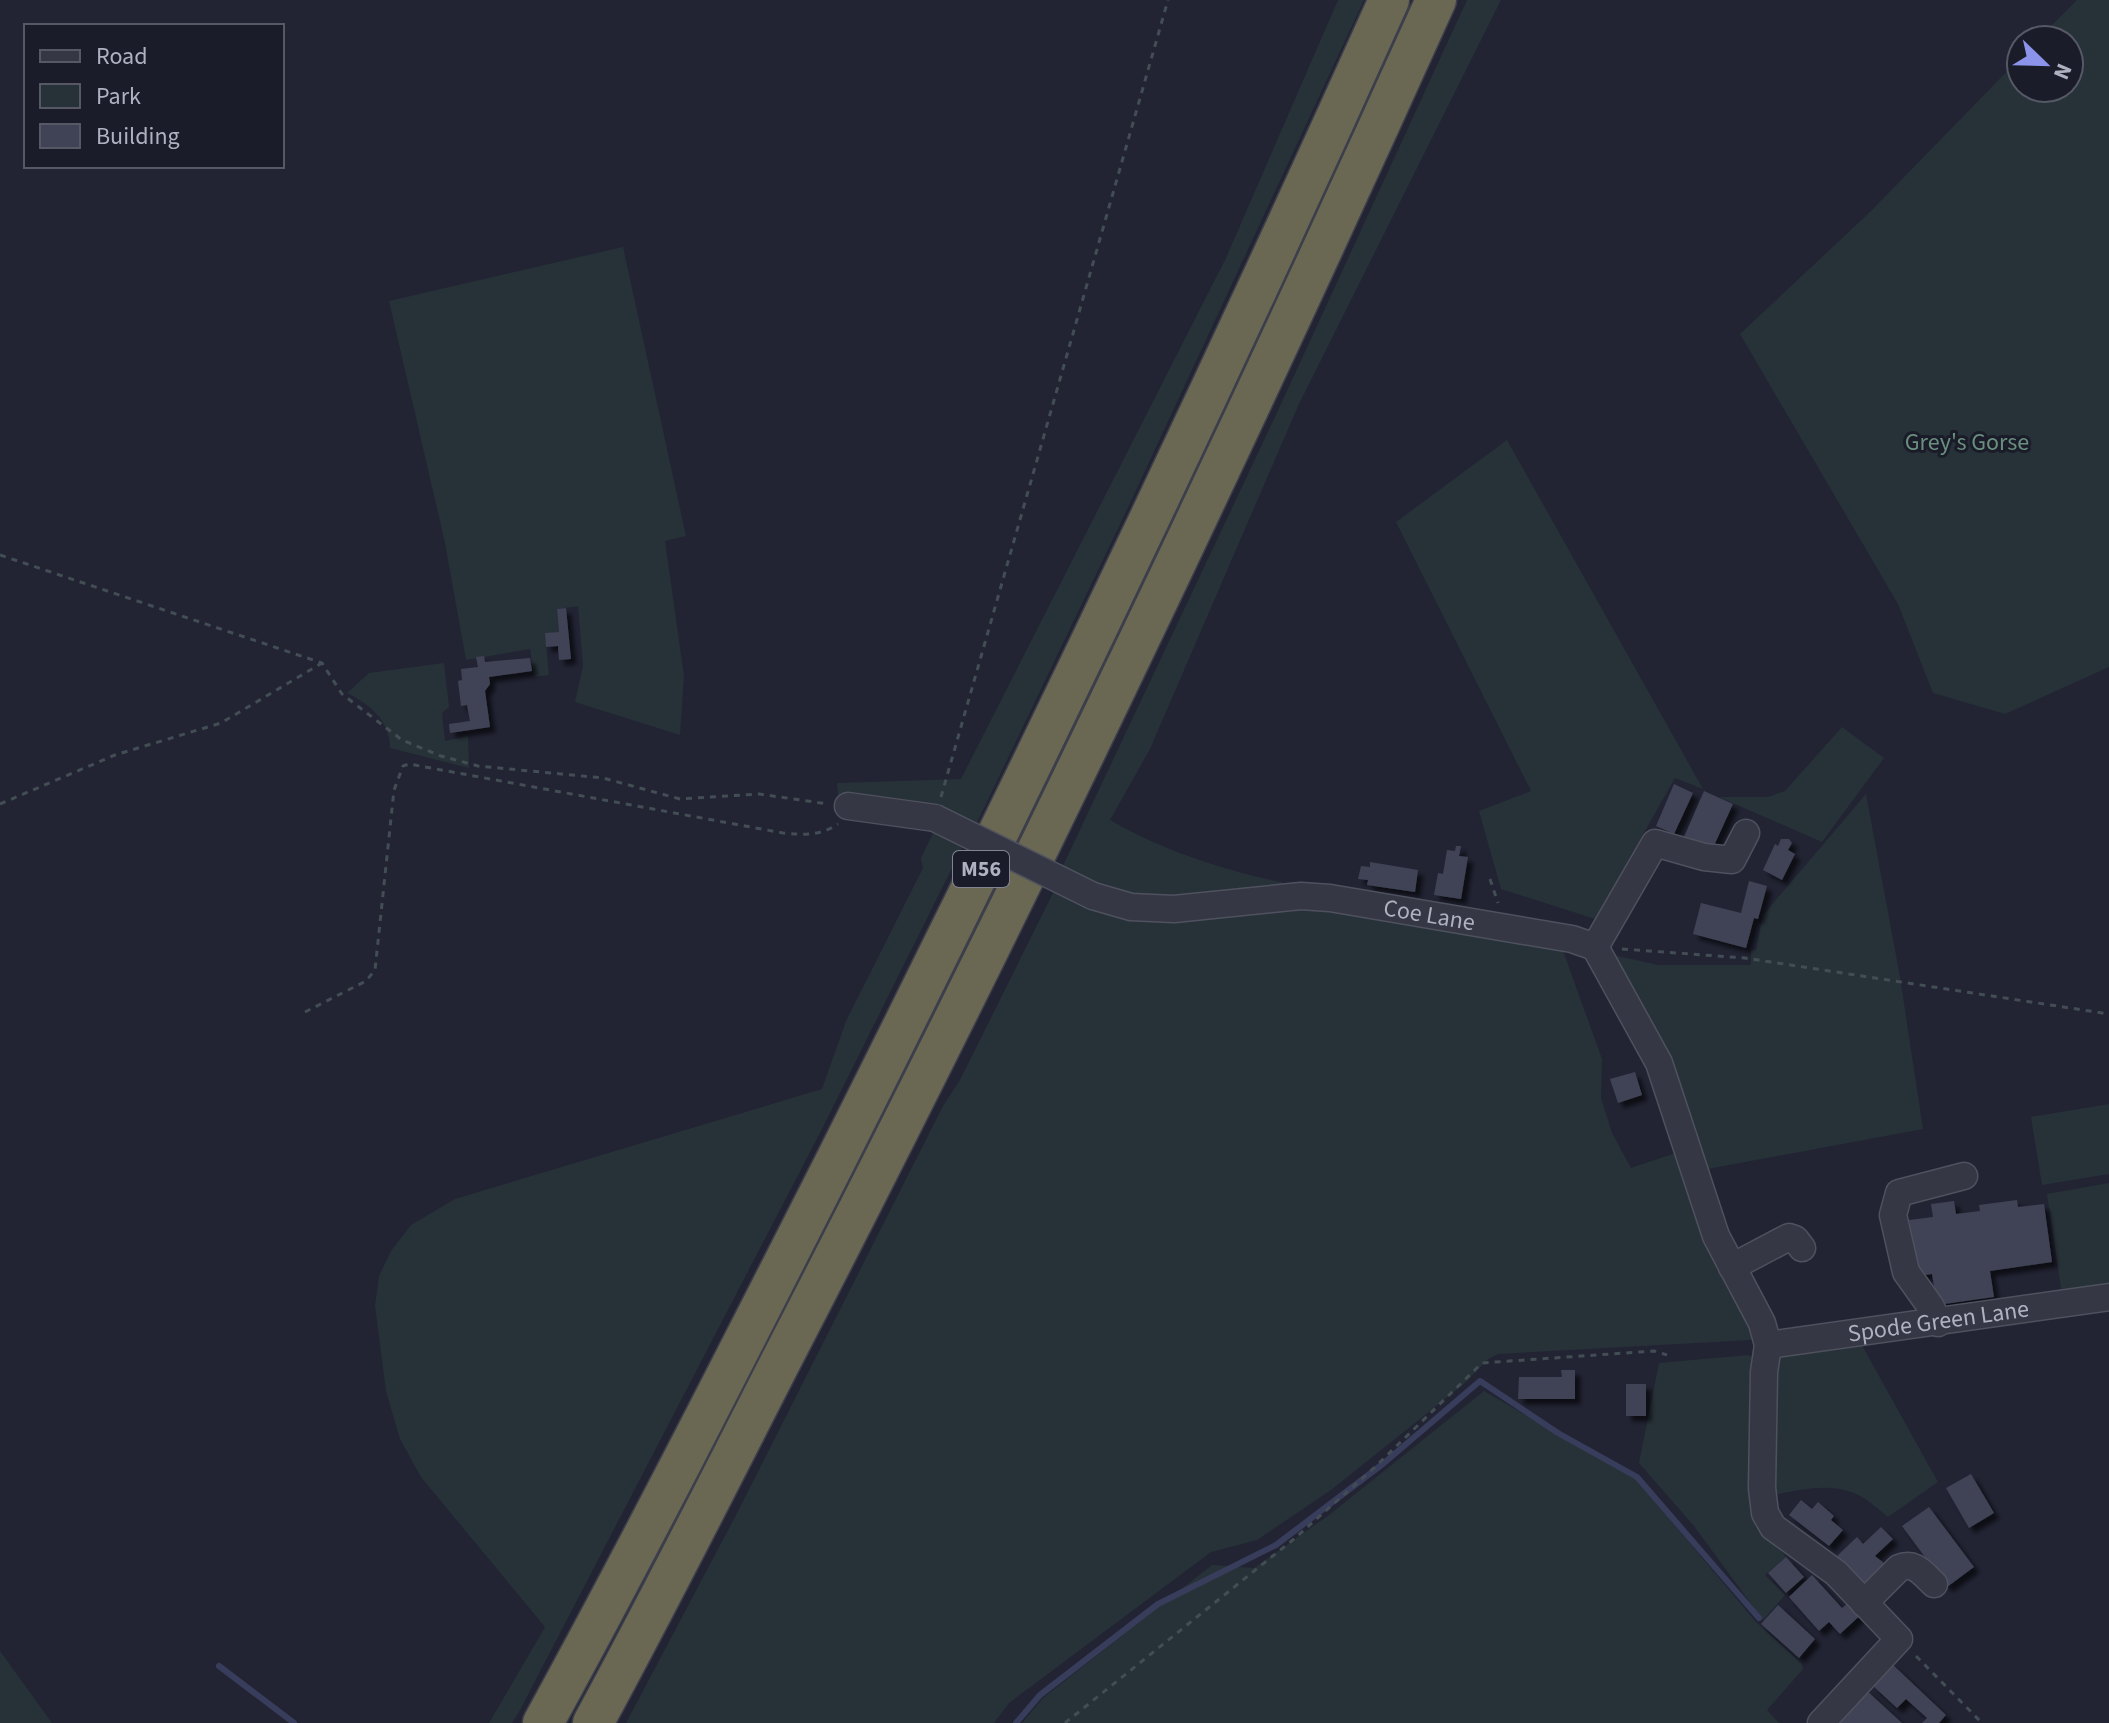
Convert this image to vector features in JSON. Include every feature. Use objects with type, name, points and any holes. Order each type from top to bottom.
[{"type":"highway","name":"M56","points":[[543,1723],[732,1364],[986,859],[1220,369],[1389,0]]},
{"type":"highway","name":"M56","points":[[593,1723],[834,1258],[1012,904],[1258,390],[1436,0]]},
{"type":"street","name":"Coe Lane","points":[[850,806],[935,818],[1093,896],[1131,907],[1174,909],[1301,896],[1330,898],[1572,939],[1595,947]]},
{"type":"street","points":[[1746,833],[1732,860],[1704,857],[1655,843],[1595,947],[1659,1063],[1716,1236],[1762,1323],[1768,1345],[1764,1372],[1762,1488],[1765,1513],[1773,1527],[1836,1573],[1899,1639],[1821,1723]]},
{"type":"street","points":[[1938,1323],[1931,1307],[1906,1272],[1893,1215],[1899,1193],[1964,1176]]},
{"type":"street","points":[[1732,1267],[1789,1237],[1802,1248]]},
{"type":"street","name":"Spode Green Lane","points":[[1768,1345],[2109,1297]]},
{"type":"street","points":[[1864,1603],[1899,1568],[1906,1565],[1913,1565],[1934,1584]]},
{"type":"path","points":[[935,818],[1168,0]]},
{"type":"path","points":[[0,555],[322,663],[342,694],[402,740],[441,756],[478,766],[603,778],[680,799],[759,794],[850,806],[843,821],[828,831],[810,835],[783,833],[409,764],[403,766],[394,790],[375,970],[366,981],[305,1012]]},
{"type":"path","points":[[0,804],[115,755],[221,723],[322,663]]},
{"type":"path","points":[[1595,947],[1745,958],[2109,1014]]},
{"type":"path","points":[[1065,1723],[1294,1539],[1375,1467],[1482,1363],[1654,1351],[1667,1355]]},
{"type":"path","points":[[1899,1639],[1982,1723]]},
{"type":"green space","points":[[1338,0],[1364,0],[1124,516],[974,829],[884,801],[838,796],[837,783],[961,779],[1226,258]]},
{"type":"green space","points":[[1467,0],[1501,0],[1298,406],[1150,749],[1110,820],[1199,860],[1294,885],[1135,903],[1060,872],[1275,417]]},
{"type":"green space","name":"Grey's Gorse","points":[[2077,0],[2109,0],[2109,667],[2005,714],[1933,693],[1898,604],[1740,334],[1870,212],[2005,73],[2005,104],[2085,104],[2085,24],[2053,24]]},
{"type":"green space","points":[[623,247],[686,536],[665,541],[684,676],[680,735],[575,702],[583,666],[578,606],[557,609],[559,632],[545,634],[549,675],[534,677],[530,649],[466,660],[445,543],[389,301]]},
{"type":"green space","points":[[1507,440],[1703,789],[1675,778],[1595,919],[1501,889],[1479,811],[1531,791],[1396,522]]},
{"type":"green space","points":[[444,663],[449,707],[442,713],[445,741],[468,736],[469,768],[390,748],[386,729],[377,714],[347,693],[369,673]]},
{"type":"green space","points":[[1842,727],[1884,758],[1822,842],[1719,797],[1768,797],[1785,791]]},
{"type":"green space","points":[[1866,794],[1900,977],[1923,1129],[1702,1170],[1608,954],[1659,965],[1751,965],[1751,950],[1756,950],[1763,915]]},
{"type":"green space","points":[[936,827],[965,842],[822,1129],[520,1710],[512,1723],[489,1723],[545,1627],[421,1477],[400,1439],[386,1391],[375,1306],[379,1276],[391,1251],[411,1225],[455,1199],[822,1089],[846,1021],[923,868],[921,858]]},
{"type":"green space","points":[[1055,889],[1266,905],[1291,912],[1304,908],[1330,909],[1562,948],[1602,1059],[1601,1098],[1612,1133],[1631,1168],[1682,1151],[1757,1337],[1750,1340],[1498,1354],[1488,1359],[1465,1383],[1331,1490],[1257,1540],[1211,1552],[1009,1703],[994,1723],[626,1723],[735,1517],[943,1106],[960,1080]]},
{"type":"green space","points":[[2109,1104],[2109,1174],[2042,1185],[2031,1117]]},
{"type":"green space","points":[[2109,1183],[2109,1288],[2062,1294],[2047,1194]]},
{"type":"green space","points":[[1859,1340],[1938,1482],[1888,1517],[1862,1497],[1838,1489],[1814,1488],[1766,1496],[1779,1353]]},
{"type":"green space","points":[[1748,1355],[1755,1358],[1763,1526],[1786,1557],[1765,1575],[1785,1595],[1763,1620],[1694,1526],[1639,1463],[1659,1363]]},
{"type":"green space","points":[[1484,1391],[1635,1478],[1756,1622],[1802,1664],[1803,1669],[1767,1710],[1779,1723],[1022,1723],[1043,1698],[1212,1565],[1254,1568],[1329,1515]]},
{"type":"green space","points":[[0,1651],[52,1723],[0,1723]]},
{"type":"building","points":[[566,608],[571,659],[559,660],[558,646],[546,647],[545,633],[559,632],[557,609]]},
{"type":"building","points":[[484,656],[485,662],[530,658],[532,671],[489,677],[490,684],[485,691],[490,727],[450,733],[449,724],[470,721],[467,705],[461,706],[458,681],[462,680],[461,669],[478,667],[476,657]]},
{"type":"building","points":[[1674,784],[1693,793],[1674,834],[1656,826]]},
{"type":"building","points":[[1704,791],[1733,804],[1712,850],[1684,837]]},
{"type":"building","points":[[1781,839],[1789,839],[1792,843],[1788,850],[1795,854],[1782,880],[1763,870],[1775,844],[1778,846]]},
{"type":"building","points":[[1456,846],[1461,846],[1459,856],[1468,857],[1461,899],[1434,895],[1438,873],[1443,874],[1447,850],[1455,851]]},
{"type":"building","points":[[1370,862],[1418,870],[1415,892],[1367,885],[1368,880],[1358,879],[1361,866],[1370,867]]},
{"type":"building","points":[[1749,881],[1767,886],[1746,948],[1693,934],[1701,903],[1741,913]]},
{"type":"building","points":[[1635,1072],[1642,1095],[1618,1103],[1610,1079]]},
{"type":"building","points":[[2017,1200],[2018,1207],[2044,1204],[2052,1262],[1990,1271],[1994,1297],[1937,1305],[1932,1274],[1917,1276],[1909,1220],[1933,1217],[1931,1204],[1954,1201],[1956,1214],[1980,1211],[1979,1205]]},
{"type":"building","points":[[1561,1370],[1575,1370],[1575,1399],[1518,1399],[1519,1377],[1562,1377]]},
{"type":"building","points":[[1626,1384],[1646,1384],[1646,1416],[1626,1416]]},
{"type":"building","points":[[1971,1474],[1994,1513],[1969,1528],[1946,1488]]},
{"type":"building","points":[[1801,1500],[1812,1509],[1818,1502],[1834,1516],[1831,1520],[1843,1530],[1829,1546],[1789,1515]]},
{"type":"building","points":[[1929,1507],[1974,1567],[1947,1587],[1902,1526]]},
{"type":"building","points":[[1881,1527],[1893,1539],[1875,1556],[1889,1567],[1867,1588],[1837,1556],[1857,1537],[1863,1544]]},
{"type":"building","points":[[1786,1557],[1804,1577],[1786,1593],[1768,1573]]},
{"type":"building","points":[[1812,1575],[1842,1608],[1854,1598],[1866,1610],[1840,1634],[1829,1622],[1819,1631],[1789,1597]]},
{"type":"building","points":[[1778,1605],[1815,1639],[1799,1658],[1761,1624]]},
{"type":"building","points":[[1892,1664],[1946,1715],[1939,1723],[1922,1723],[1927,1718],[1906,1699],[1897,1708],[1872,1685]]},
{"type":"building","points":[[1866,1690],[1902,1723],[1836,1723]]},
{"type":"waterway","points":[[1016,1723],[1040,1695],[1158,1604],[1276,1545],[1384,1463],[1480,1381],[1558,1433],[1637,1477],[1759,1618]]},
{"type":"waterway","points":[[219,1666],[294,1723]]}]
